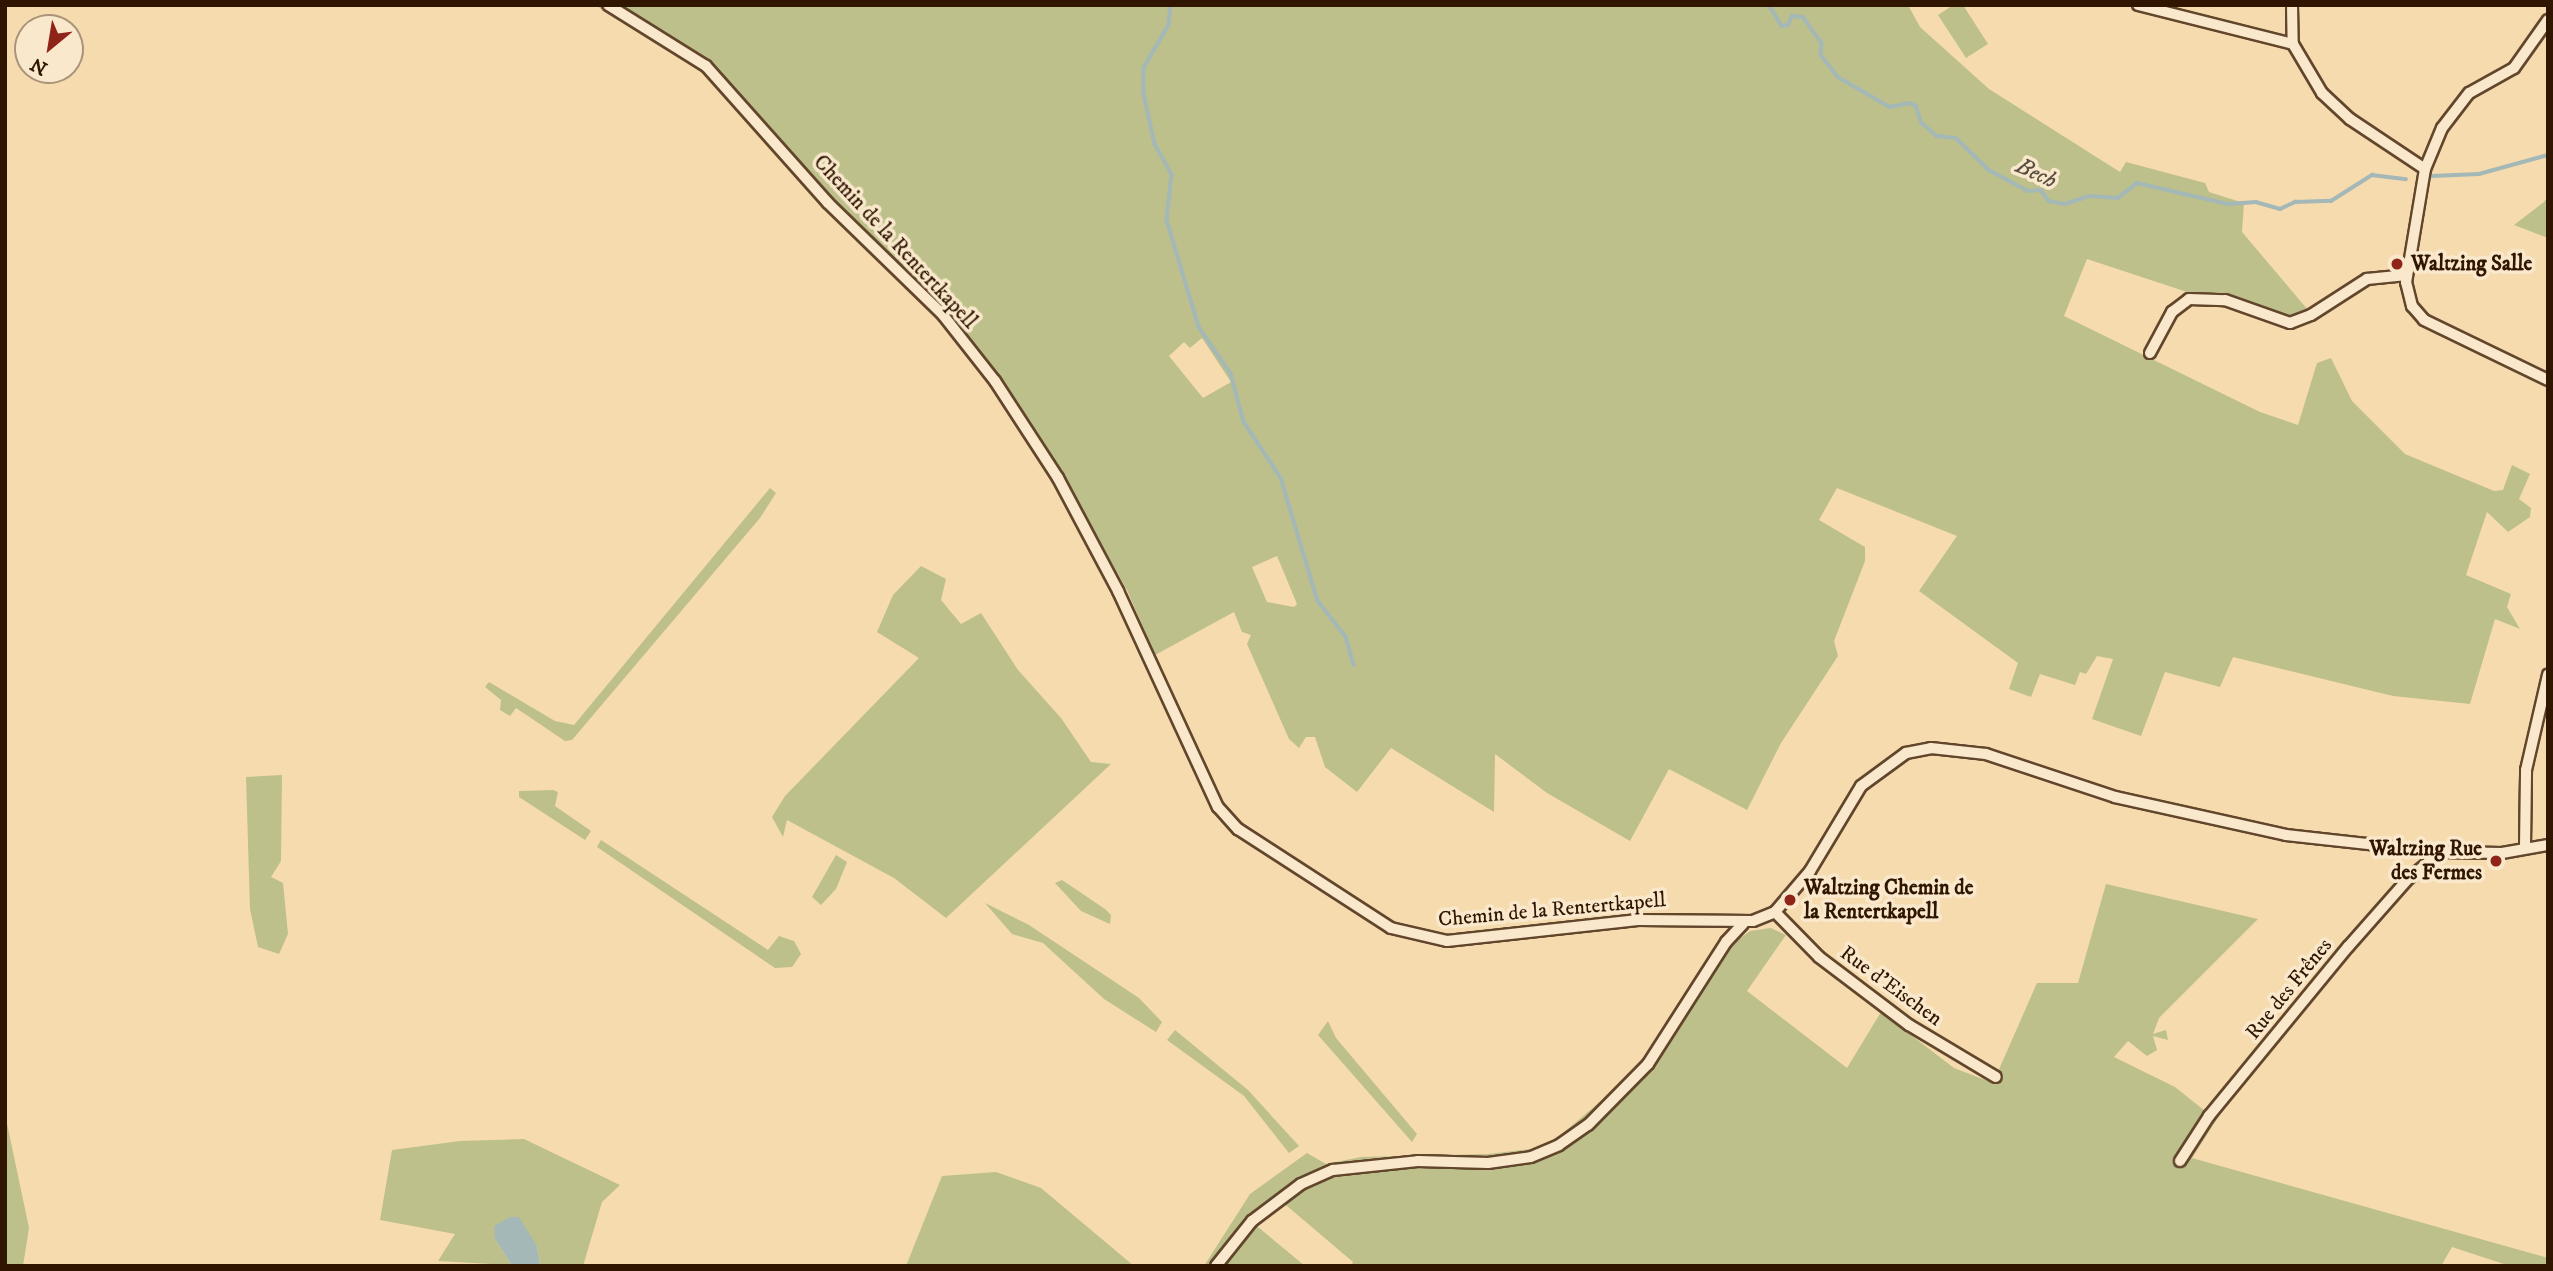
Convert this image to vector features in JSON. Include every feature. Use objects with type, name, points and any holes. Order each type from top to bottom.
[{"type":"street","name":"Chemin de la Rentertkapell","points":[[608,5],[706,66],[828,204],[943,315],[995,382],[1058,478],[1118,591],[1201,779],[1238,829],[1367,916],[1417,937],[1509,937],[1638,920],[1711,918],[1743,924]]},
{"type":"street","points":[[2138,5],[2293,44]]},
{"type":"street","points":[[2292,5],[2293,44],[2315,82],[2337,108],[2425,169]]},
{"type":"street","points":[[2548,20],[2514,68],[2469,93],[2454,107],[2425,169],[2407,275],[2412,306],[2424,320],[2548,380]]},
{"type":"street","points":[[2150,352],[2172,312],[2189,299],[2225,300],[2290,323],[2311,315],[2367,279],[2407,275]]},
{"type":"street","points":[[2525,846],[2526,770],[2548,675]]},
{"type":"street","points":[[1216,1266],[1252,1221],[1301,1184],[1333,1170],[1364,1164],[1489,1163],[1531,1157],[1569,1139],[1588,1125],[1648,1064],[1726,942],[1743,924],[1775,912],[1810,871],[1861,786],[1906,752],[1931,748],[1986,754],[2115,797],[2286,835],[2441,852],[2502,853],[2525,846],[2548,845]]},
{"type":"street","name":"Rue des Frênes","points":[[2180,1161],[2209,1116],[2348,947],[2408,878],[2441,852]]},
{"type":"street","name":"Rue d'Eischen","points":[[1775,912],[1819,957],[1909,1025],[1996,1077]]},
{"type":"green space","points":[[595,5],[1908,5],[1920,27],[1989,89],[2120,172],[2126,162],[2205,183],[2209,192],[2244,203],[2242,232],[2308,310],[2291,318],[2274,316],[2227,294],[2187,292],[2087,259],[2064,316],[2260,412],[2298,425],[2317,363],[2331,358],[2352,401],[2405,454],[2494,491],[2503,490],[2512,465],[2530,474],[2519,499],[2531,508],[2530,517],[2508,532],[2487,512],[2466,575],[2511,594],[2507,607],[2520,629],[2495,619],[2470,704],[2393,696],[2233,657],[2220,687],[2165,672],[2141,736],[2092,719],[2113,659],[2097,656],[2086,674],[2080,672],[2075,685],[2040,674],[2031,697],[2009,689],[2018,663],[1919,591],[1957,536],[1837,488],[1819,520],[1865,547],[1865,561],[1834,641],[1838,656],[1781,743],[1747,810],[1669,769],[1630,841],[1547,793],[1495,754],[1494,812],[1391,748],[1357,792],[1325,767],[1315,737],[1306,737],[1299,748],[1289,739],[1247,644],[1251,635],[1242,632],[1234,612],[1155,655],[1127,590],[1063,475],[999,378],[946,312],[902,266],[892,272],[824,207],[705,71]],"holes":[[[1202,338],[1231,382],[1203,398],[1169,356],[1184,342],[1190,348]],[[1277,556],[1297,604],[1294,607],[1267,602],[1252,567]]]},
{"type":"green space","points":[[1953,5],[1963,5],[1988,44],[1966,58],[1938,15]]},
{"type":"green space","points":[[2548,196],[2548,238],[2514,225],[2544,202]]},
{"type":"green space","points":[[770,488],[776,493],[760,518],[572,740],[565,741],[516,708],[510,716],[500,710],[501,700],[485,687],[489,682],[555,721],[574,725]]},
{"type":"green space","points":[[921,566],[946,579],[941,600],[961,624],[981,613],[1018,670],[1061,718],[1091,762],[1111,764],[946,918],[894,878],[787,820],[783,837],[772,817],[785,796],[919,658],[877,632],[893,595]]},
{"type":"green space","points":[[282,775],[281,861],[271,877],[283,883],[288,934],[279,954],[258,947],[250,909],[246,777]]},
{"type":"green space","points":[[519,791],[558,792],[555,806],[591,831],[585,840],[519,797]]},
{"type":"green space","points":[[601,840],[768,950],[779,936],[794,941],[801,954],[792,967],[775,968],[597,847]]},
{"type":"green space","points":[[836,855],[847,862],[836,889],[821,905],[812,897]]},
{"type":"green space","points":[[1062,880],[1105,909],[1111,915],[1110,924],[1081,911],[1055,883]]},
{"type":"green space","points":[[2106,884],[2258,919],[2159,1018],[2153,1034],[2166,1030],[2168,1040],[2153,1036],[2157,1050],[2147,1056],[2128,1041],[2114,1057],[2175,1087],[2205,1111],[2202,1116],[2219,1116],[2192,1158],[2548,1258],[2548,1266],[2510,1266],[2452,1247],[2441,1266],[1351,1266],[1353,1262],[1280,1200],[1252,1222],[1305,1266],[1204,1266],[1250,1194],[1307,1153],[1326,1164],[1361,1157],[1488,1154],[1531,1149],[1556,1139],[1622,1083],[1645,1058],[1673,1015],[1688,1010],[1731,945],[1750,931],[1771,928],[1786,935],[1747,991],[1847,1068],[1881,1012],[1954,1068],[1993,1083],[2037,983],[2078,983]]},
{"type":"green space","points":[[985,903],[1029,925],[1139,998],[1162,1022],[1156,1032],[1104,999],[1043,943],[1012,934]]},
{"type":"green space","points":[[1328,1021],[1336,1038],[1417,1134],[1412,1142],[1318,1035]]},
{"type":"green space","points":[[1175,1030],[1248,1090],[1299,1146],[1289,1153],[1244,1096],[1167,1040]]},
{"type":"green space","points":[[5,1114],[29,1228],[23,1266],[5,1266]]},
{"type":"green space","points":[[524,1139],[620,1185],[602,1202],[583,1266],[540,1266],[537,1246],[496,1230],[495,1239],[511,1264],[529,1266],[438,1261],[455,1234],[380,1220],[392,1150],[460,1141]]},
{"type":"green space","points":[[996,1172],[1041,1188],[1134,1266],[906,1266],[942,1176]]},
{"type":"shaded area","points":[[510,1217],[519,1217],[537,1246],[540,1266],[511,1264],[495,1239],[494,1226]]},
{"type":"waterway","points":[[1171,5],[1169,25],[1144,68],[1144,94],[1155,144],[1172,175],[1167,220],[1199,327],[1231,374],[1244,422],[1281,478],[1318,601],[1346,637],[1354,665]]},
{"type":"waterway","name":"Bech","points":[[1769,5],[1782,26],[1788,25],[1792,16],[1803,17],[1822,43],[1821,55],[1838,77],[1890,107],[1910,103],[1916,106],[1922,123],[1937,136],[1956,138],[1989,170],[2028,191],[2041,190],[2049,201],[2065,204],[2090,196],[2118,198],[2137,183],[2228,204],[2256,202],[2280,209],[2295,202],[2331,201],[2372,175],[2406,179]]},
{"type":"waterway","name":"Bech","points":[[2432,176],[2479,174],[2548,155]]},
{"type":"place","name":"Waltzing Salle","points":[[2397,264]]},
{"type":"place","name":"Waltzing Rue des Fermes","points":[[2496,861]]},
{"type":"place","name":"Waltzing Chemin de la Rentertkapell","points":[[1790,900]]}]
